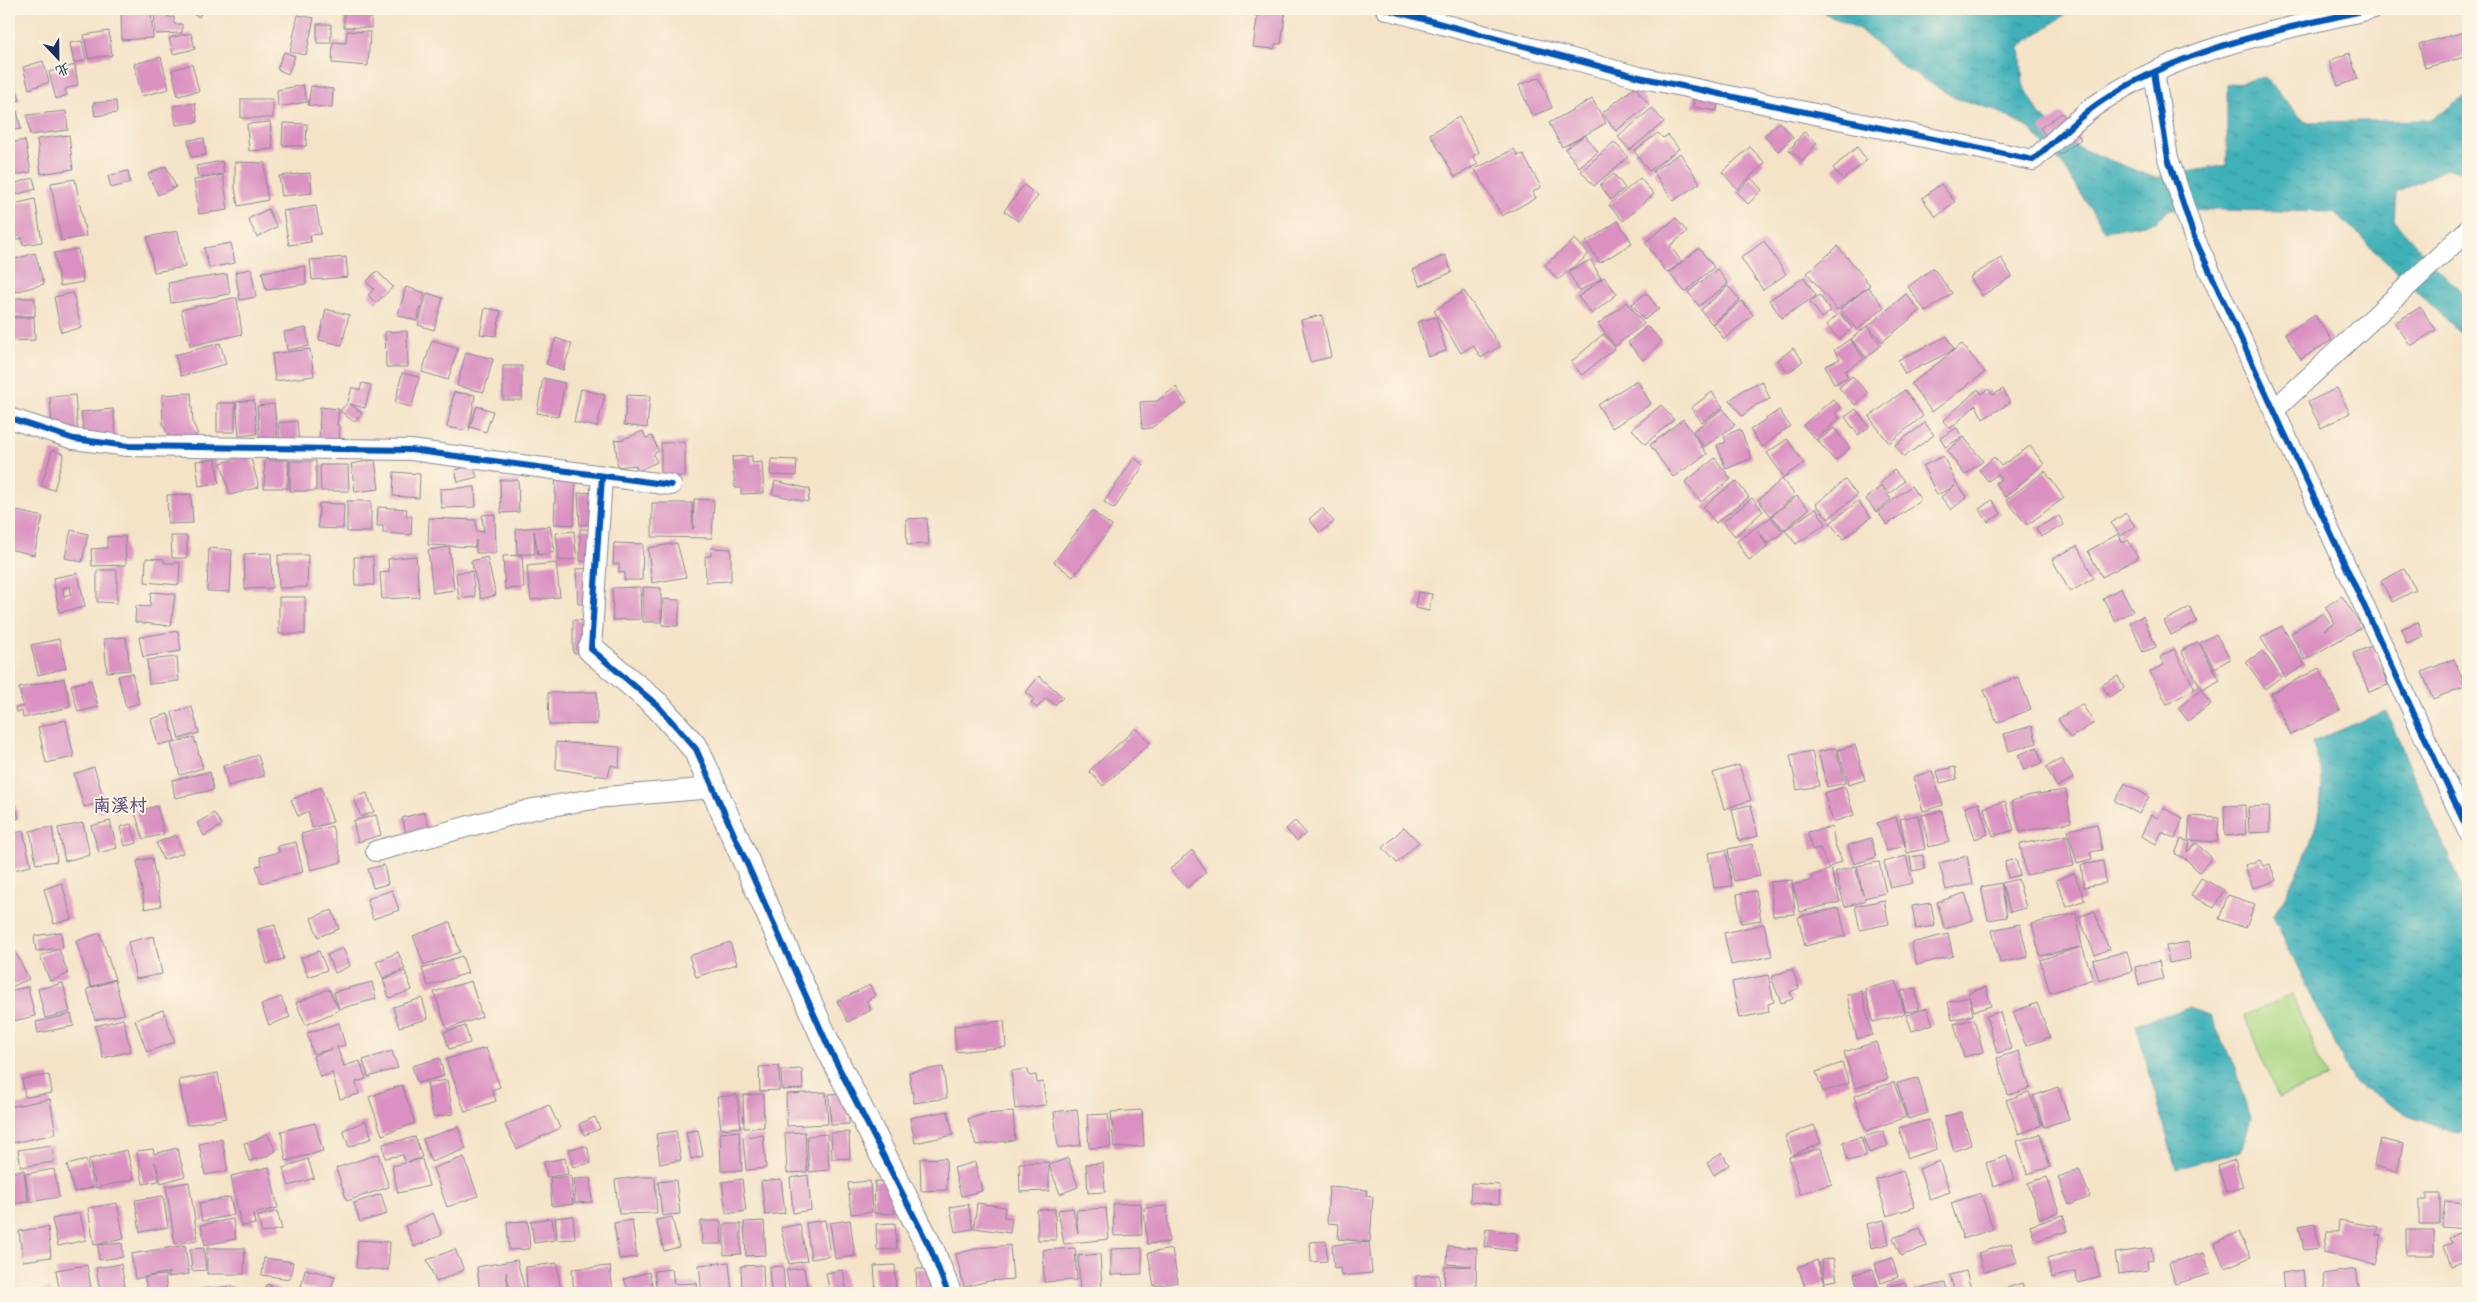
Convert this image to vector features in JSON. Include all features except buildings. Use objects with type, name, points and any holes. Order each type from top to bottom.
[{"type":"street","points":[[1386,9],[1639,76],[2033,160],[2096,105],[2154,72],[2203,52],[2294,26],[2371,9]]},
{"type":"street","points":[[2154,72],[2168,158],[2194,237],[2468,831]]},
{"type":"street","points":[[2274,410],[2468,230]]},
{"type":"street","points":[[9,418],[74,439],[128,446],[411,450],[671,485]]},
{"type":"street","points":[[602,476],[591,649],[657,705],[696,749],[829,1048],[931,1250],[948,1293]]},
{"type":"street","points":[[376,851],[533,809],[606,797],[713,788]]},
{"type":"green space","points":[[2292,995],[2327,1078],[2278,1098],[2244,1015]]},
{"type":"water","points":[[1815,9],[2083,9],[2069,12],[2020,46],[2023,84],[2040,115],[2077,147],[2155,178],[2227,165],[2227,85],[2265,77],[2305,122],[2429,120],[2468,95],[2468,171],[2446,169],[2396,193],[2394,220],[2428,259],[2468,298],[2468,340],[2335,212],[2170,209],[2156,222],[2105,231],[2062,164],[2029,128],[1995,110],[1955,98],[1903,67],[1859,29]]},
{"type":"water","points":[[2386,711],[2468,902],[2468,1129],[2459,1134],[2408,1116],[2353,1081],[2273,916],[2307,851],[2318,817],[2322,775],[2312,742]]},
{"type":"water","points":[[2189,1008],[2210,1015],[2234,1066],[2250,1118],[2241,1151],[2176,1169],[2136,1024]]},
{"type":"cycle path","points":[[1386,9],[1639,77],[2033,160],[2096,105],[2160,69],[2229,44],[2264,34],[2371,9]]},
{"type":"cycle path","points":[[2154,72],[2168,158],[2194,237],[2468,831]]},
{"type":"cycle path","points":[[9,418],[74,439],[128,446],[411,450],[671,485]]},
{"type":"cycle path","points":[[602,476],[591,649],[657,705],[696,749],[829,1048],[931,1250],[948,1293]]},
{"type":"district","name":"南溪村","points":[[120,805]]}]
